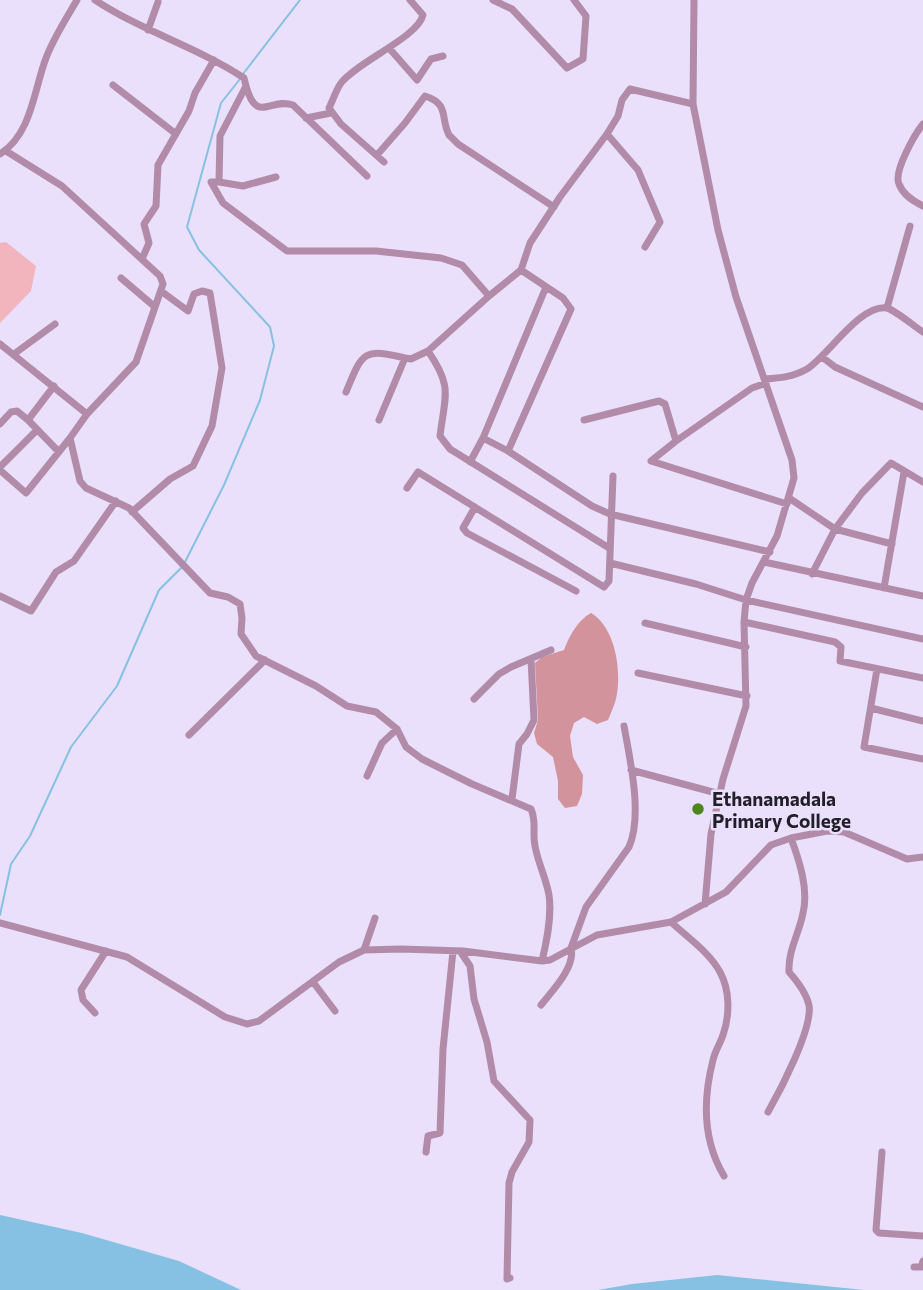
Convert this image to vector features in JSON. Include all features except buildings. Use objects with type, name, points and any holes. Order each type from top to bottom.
[{"type":"street","points":[[37,430],[0,469],[26,493],[87,414],[136,362],[163,284],[160,276],[62,186],[3,152],[27,120],[46,58],[77,0]]},
{"type":"street","points":[[95,0],[148,30],[214,60],[242,79],[250,99],[259,107],[264,109],[285,103],[293,105],[367,176]]},
{"type":"street","points":[[384,162],[331,113],[329,108],[341,84],[370,58],[389,48],[421,21],[423,15],[410,0]]},
{"type":"street","points":[[493,0],[512,9],[567,68],[583,59],[586,16],[574,0]]},
{"type":"street","points":[[694,0],[693,104],[718,230],[736,297],[792,460],[794,478],[770,552],[752,583],[746,600],[744,622],[747,696],[711,834],[705,904]]},
{"type":"street","points":[[148,30],[158,2]]},
{"type":"street","points":[[389,48],[417,80],[431,59],[443,56]]},
{"type":"street","points":[[142,259],[149,243],[144,224],[156,206],[158,165],[214,60]]},
{"type":"street","points":[[219,182],[220,136],[242,79]]},
{"type":"street","points":[[113,85],[176,134]]},
{"type":"street","points":[[346,392],[360,360],[368,354],[383,352],[411,359],[428,351],[521,270],[530,243],[607,134],[618,116],[622,100],[630,89],[693,104]]},
{"type":"street","points":[[377,155],[425,96],[434,99],[444,110],[449,134],[458,144],[554,207]]},
{"type":"street","points":[[306,118],[331,113]]},
{"type":"street","points":[[923,124],[910,146],[897,178],[911,200],[923,206]]},
{"type":"street","points":[[607,134],[638,170],[660,222],[645,247]]},
{"type":"street","points":[[276,177],[243,186],[211,183],[223,203],[287,251],[376,251],[441,258],[462,265],[489,296]]},
{"type":"street","points":[[887,308],[910,226]]},
{"type":"street","points":[[508,451],[571,309],[563,298],[521,270]]},
{"type":"street","points":[[121,278],[155,307]]},
{"type":"street","points":[[470,462],[483,439],[546,287]]},
{"type":"street","points":[[132,512],[170,479],[193,466],[212,426],[221,384],[222,368],[210,293],[202,291],[194,294],[188,312],[161,291]]},
{"type":"street","points":[[892,544],[835,530],[788,501],[651,461],[752,388],[807,369],[863,315],[876,309],[887,308],[923,332]]},
{"type":"street","points":[[14,354],[55,324]]},
{"type":"street","points":[[0,344],[87,414]]},
{"type":"street","points":[[428,351],[442,372],[446,387],[440,436],[450,449],[609,548]]},
{"type":"street","points":[[822,357],[835,367],[923,407]]},
{"type":"street","points":[[380,421],[405,358]]},
{"type":"street","points":[[28,420],[54,386]]},
{"type":"street","points":[[584,420],[659,401],[665,404],[676,441]]},
{"type":"street","points":[[0,424],[11,412],[17,411],[59,453]]},
{"type":"street","points":[[70,438],[80,481],[86,488],[116,501],[132,512],[210,593],[228,597],[240,604],[241,634],[256,656],[316,686],[346,706],[376,712],[397,729],[406,747],[422,759],[472,784],[531,808],[536,820],[533,835],[535,847],[550,898],[548,939],[542,961]]},
{"type":"street","points":[[483,439],[508,451],[592,506],[610,514],[770,552]]},
{"type":"street","points":[[812,574],[835,530],[862,493],[891,463],[923,482]]},
{"type":"street","points":[[408,488],[418,472],[604,587],[609,581],[613,476]]},
{"type":"street","points":[[884,588],[904,472]]},
{"type":"street","points":[[0,596],[31,611],[56,572],[74,561],[116,501]]},
{"type":"street","points":[[475,507],[463,528],[467,533],[576,591]]},
{"type":"street","points":[[764,562],[923,596]]},
{"type":"street","points":[[610,563],[696,584],[746,600],[923,639]]},
{"type":"street","points":[[744,622],[835,642],[841,647],[840,661],[923,678]]},
{"type":"street","points":[[645,623],[746,647]]},
{"type":"street","points":[[474,699],[499,674],[551,650]]},
{"type":"street","points":[[512,799],[519,744],[534,720],[531,659]]},
{"type":"street","points":[[188,735],[265,660]]},
{"type":"street","points":[[877,669],[864,747],[923,759]]},
{"type":"street","points":[[638,673],[747,696]]},
{"type":"street","points":[[870,708],[923,720]]},
{"type":"street","points":[[541,1006],[570,964],[572,948],[586,907],[634,837],[635,793],[624,726]]},
{"type":"street","points":[[367,776],[382,743],[397,729]]},
{"type":"street","points":[[631,770],[720,794]]},
{"type":"street","points":[[1,923],[127,957],[238,1023],[259,1021],[339,962],[363,950],[456,951],[542,961],[550,960],[597,935],[671,922],[726,892],[771,845],[791,838],[827,831],[844,832],[907,859],[923,857]]},
{"type":"street","points":[[768,1112],[793,1063],[809,1007],[805,994],[789,972],[790,950],[804,912],[805,898],[791,838]]},
{"type":"street","points":[[363,950],[375,918]]},
{"type":"street","points":[[671,922],[711,958],[729,993],[723,1035],[712,1061],[708,1094],[709,1142],[724,1176]]},
{"type":"street","points":[[95,1013],[83,1000],[80,990],[106,951]]},
{"type":"street","points":[[426,1152],[428,1136],[440,1133],[443,1049],[456,951]]},
{"type":"street","points":[[456,951],[470,966],[474,999],[494,1081],[530,1120],[529,1142],[512,1172],[509,1183],[507,1279],[510,1278]]},
{"type":"street","points":[[313,982],[335,1011]]},
{"type":"street","points":[[882,1152],[876,1230],[879,1233],[923,1236]]},
{"type":"street","points":[[914,1266],[920,1267],[923,1261]]},
{"type":"shaded area","points":[[6,242],[36,266],[31,291],[0,323],[0,243]]},
{"type":"shaded area","points":[[591,613],[606,629],[611,640],[617,664],[618,688],[608,720],[597,724],[584,717],[574,723],[570,736],[573,757],[583,775],[582,794],[577,806],[565,808],[558,799],[558,781],[553,757],[537,744],[534,733],[538,720],[535,663],[542,657],[564,650],[574,629]]},
{"type":"water","points":[[0,1215],[82,1233],[179,1261],[241,1290],[0,1290]]},
{"type":"water","points":[[717,1275],[864,1290],[598,1290]]},
{"type":"waterway","points":[[243,74],[300,0]]},
{"type":"waterway","points":[[185,562],[224,485],[260,400],[274,346],[270,327],[199,250],[187,227],[221,103],[240,79]]},
{"type":"waterway","points":[[0,915],[11,864],[30,836],[71,747],[117,686],[159,590],[182,567]]},
{"type":"place","name":"Ethanamadala Primary College","points":[[698,809]]}]
